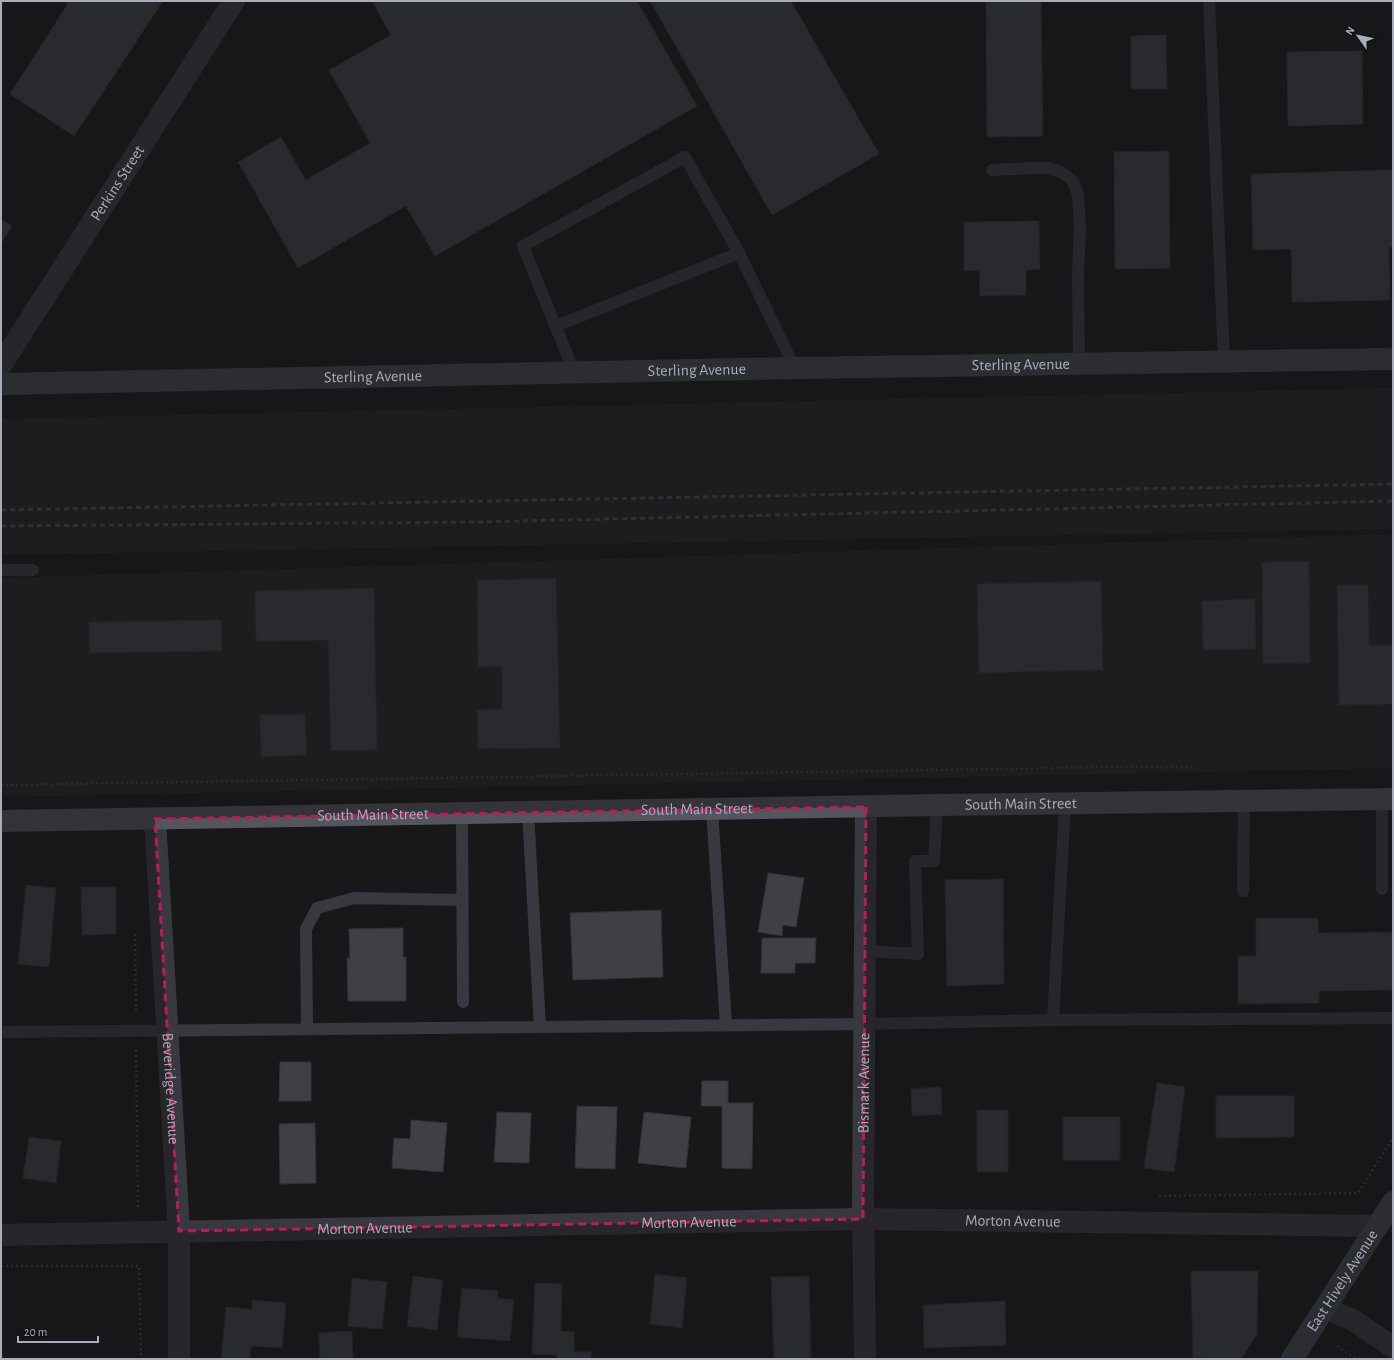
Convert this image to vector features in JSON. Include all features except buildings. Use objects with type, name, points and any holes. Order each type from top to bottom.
[{"type":"main road","name":"South Main Street","points":[[1,821],[1388,799]]},
{"type":"street","name":"Perkins Street","points":[[1,365],[234,1]]},
{"type":"street","name":"Sterling Avenue","points":[[1,384],[575,374],[796,368],[1393,360]]},
{"type":"street","name":"Bismark Avenue","points":[[865,1359],[863,1219],[866,807]]},
{"type":"street","name":"Beveridge Avenue","points":[[154,818],[179,1231],[179,1359]]},
{"type":"street","name":"East Hively Avenue","points":[[1292,1359],[1393,1202]]},
{"type":"street","name":"Morton Avenue","points":[[1,1235],[863,1219],[1377,1226]]},
{"type":"street","points":[[1325,1308],[1354,1320],[1393,1347]]},
{"type":"lane","points":[[1209,1],[1224,362]]},
{"type":"lane","points":[[575,374],[523,246],[685,157],[739,253],[796,368]]},
{"type":"lane","points":[[992,170],[1048,168],[1061,172],[1072,180],[1078,194],[1080,227],[1078,273],[1079,365]]},
{"type":"lane","points":[[556,326],[739,253]]},
{"type":"lane","points":[[1,570],[33,570]]},
{"type":"lane","points":[[1382,889],[1388,799]]},
{"type":"lane","points":[[1243,891],[1244,801]]},
{"type":"lane","points":[[1053,1020],[1065,804]]},
{"type":"lane","points":[[865,952],[918,954],[915,861],[934,861],[937,805]]},
{"type":"lane","points":[[712,809],[726,1025]]},
{"type":"lane","points":[[528,812],[540,1027]]},
{"type":"lane","points":[[462,813],[463,1002]]},
{"type":"lane","points":[[307,1029],[306,929],[317,908],[354,898],[462,900]]},
{"type":"lane","points":[[1,1032],[864,1024],[1053,1020],[1393,1018]]},
{"type":"path","points":[[1,785],[1193,767]]},
{"type":"path","points":[[1,1266],[139,1266],[141,1359]]},
{"type":"path","points":[[1337,1346],[1357,1359]]},
{"type":"highlighted area","points":[[866,807],[863,1219],[179,1231],[155,819]]},
{"type":"shaded area","points":[[1393,388],[1393,529],[1,555],[1,419]]},
{"type":"shaded area","points":[[1393,534],[1393,768],[1,797],[1,578]]},
{"type":"railway","points":[[1,510],[1393,484]]},
{"type":"railway","points":[[1,526],[478,522],[1393,501]]}]
